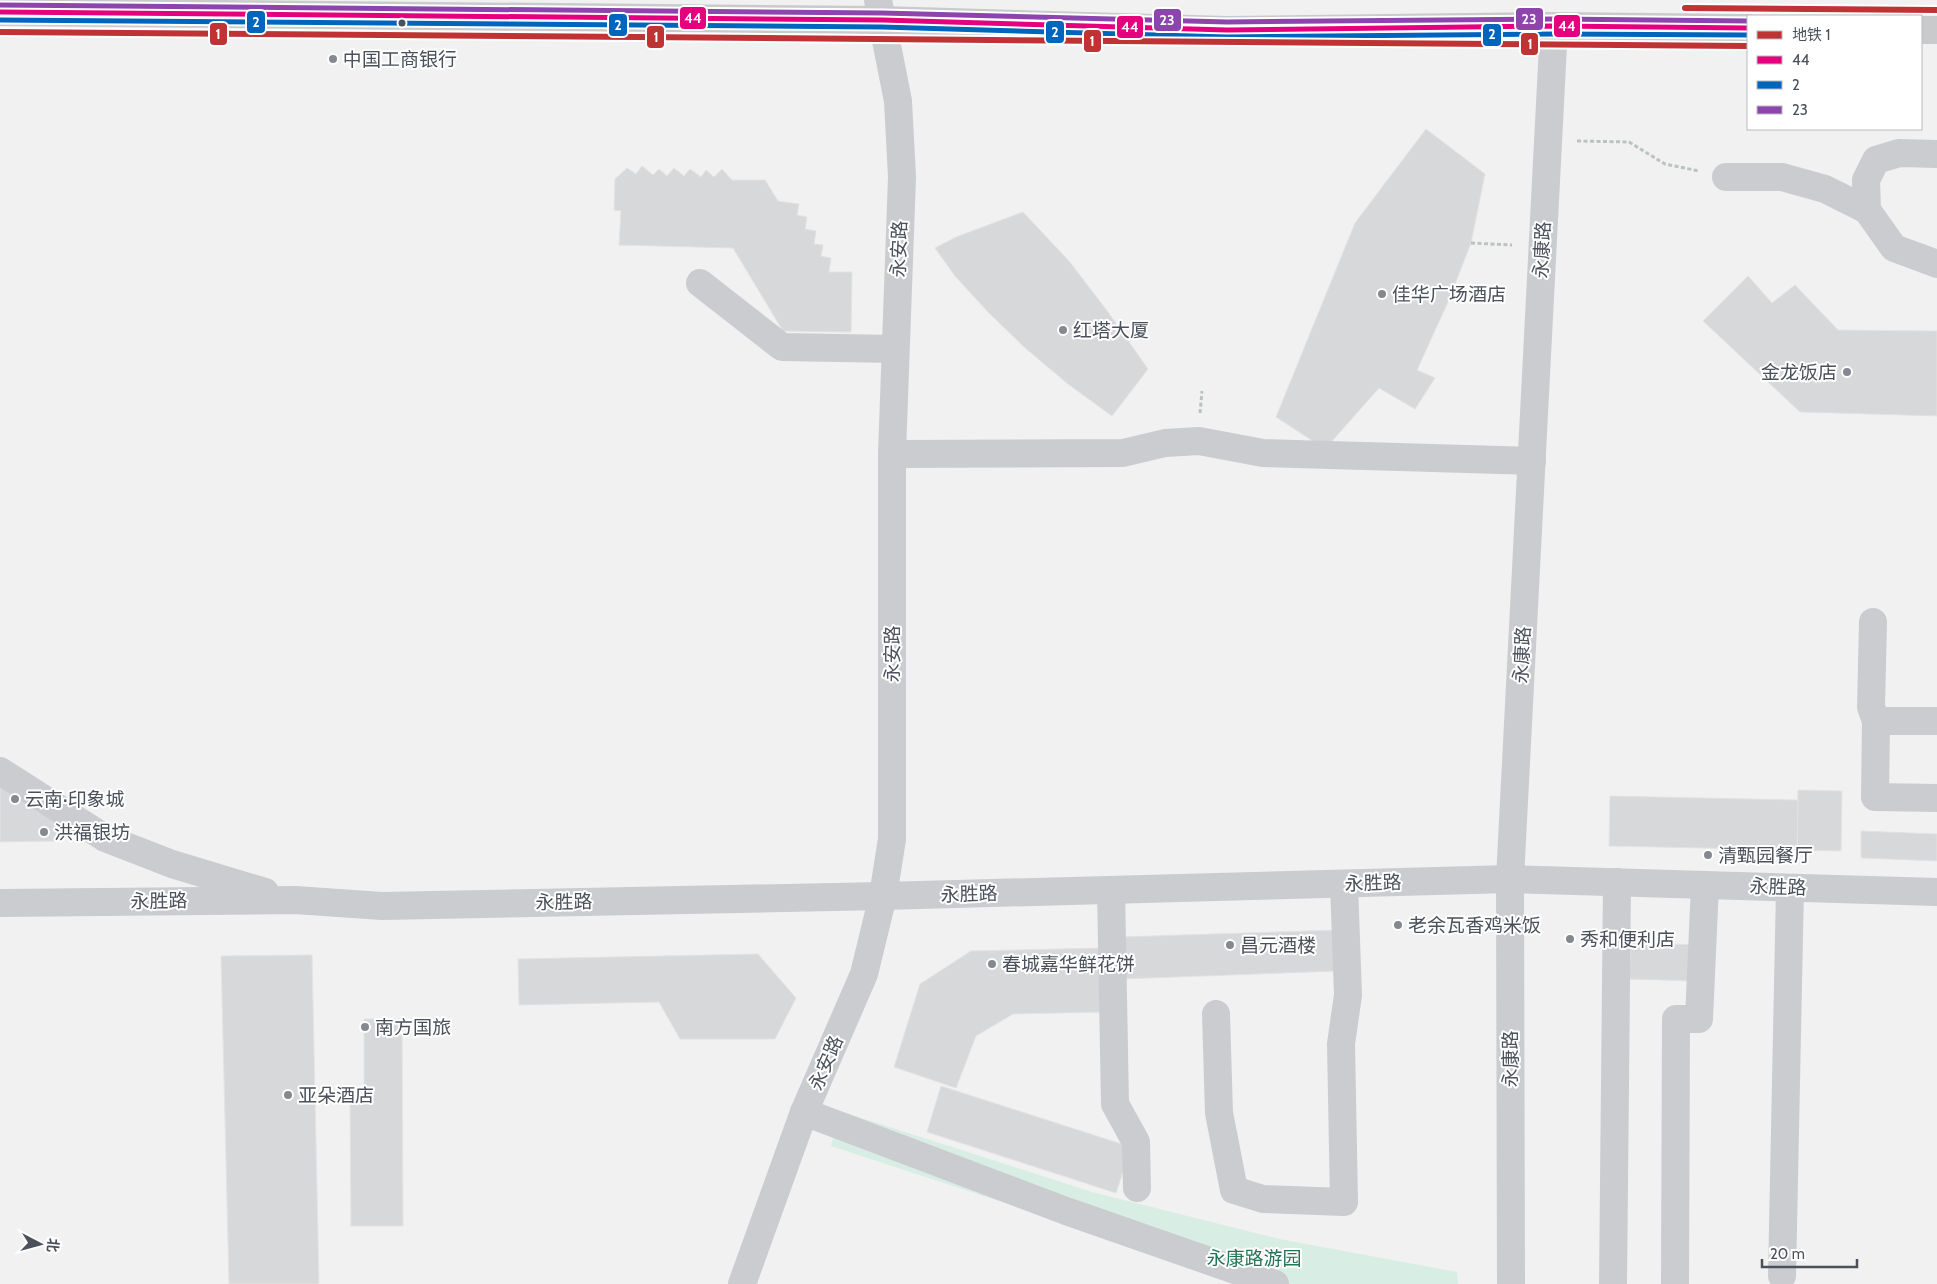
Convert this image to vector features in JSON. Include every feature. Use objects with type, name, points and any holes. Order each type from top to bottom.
[{"type":"main road","points":[[0,12],[880,10],[1227,30],[1554,26],[1747,28]]},
{"type":"main road","points":[[1922,30],[1937,30]]},
{"type":"street","name":"永安路","points":[[742,1284],[804,1112],[864,974],[883,896],[892,839],[892,454],[902,177],[898,101],[880,10]]},
{"type":"street","name":"永康路","points":[[1511,1284],[1510,879],[1554,26]]},
{"type":"street","points":[[1867,210],[1866,180],[1876,160],[1899,153],[1937,154]]},
{"type":"street","points":[[1726,177],[1782,177],[1825,188],[1867,210],[1894,248],[1937,264]]},
{"type":"street","points":[[700,283],[782,347],[895,349]]},
{"type":"street","points":[[892,454],[1123,453],[1165,442],[1200,441],[1263,453],[1532,461]]},
{"type":"street","points":[[1873,622],[1871,707],[1876,720],[1874,797],[1937,798]]},
{"type":"street","points":[[1876,720],[1937,721]]},
{"type":"street","points":[[0,771],[105,838],[172,864],[295,900]]},
{"type":"street","name":"永胜路","points":[[0,903],[295,900],[382,906],[883,896],[1510,879],[1937,892]]},
{"type":"street","points":[[1613,1284],[1618,882]]},
{"type":"street","points":[[1216,1014],[1219,1113],[1234,1190],[1263,1199],[1344,1202],[1341,1044],[1348,995],[1344,884]]},
{"type":"street","points":[[1675,1284],[1676,1019],[1699,1019],[1705,885]]},
{"type":"street","points":[[1782,1276],[1790,888]]},
{"type":"street","points":[[1111,890],[1115,1104],[1136,1142],[1137,1188]]},
{"type":"street","points":[[804,1112],[1057,1208],[1275,1284]]},
{"type":"path","points":[[1548,140],[1629,142],[1665,164],[1726,177]]},
{"type":"path","points":[[1470,243],[1542,246]]},
{"type":"path","points":[[1201,403],[1202,391]]},
{"type":"green space","name":"永康路游园","points":[[840,1111],[1092,1192],[1279,1239],[1457,1272],[1458,1284],[1253,1284],[831,1146]]},
{"type":"building","points":[[1426,129],[1485,174],[1471,243],[1448,302],[1417,370],[1435,378],[1415,409],[1379,388],[1325,449],[1276,417],[1355,223]]},
{"type":"building","points":[[642,166],[653,175],[659,169],[667,176],[674,168],[684,176],[690,169],[701,177],[706,170],[714,177],[722,169],[732,180],[765,180],[778,201],[799,204],[797,215],[807,217],[805,229],[816,231],[814,244],[823,245],[821,256],[831,258],[829,272],[852,272],[851,332],[783,331],[733,248],[619,245],[621,211],[614,210],[615,179],[627,168],[636,174]]},
{"type":"building","name":"红塔大厦","points":[[1023,212],[1069,261],[1148,369],[1112,416],[1068,384],[1024,347],[955,276],[935,248],[956,237]]},
{"type":"building","name":"金龙饭店","points":[[1748,276],[1772,303],[1795,285],[1838,330],[1937,331],[1937,416],[1800,412],[1703,321]]},
{"type":"building","name":"云南·印象城","points":[[0,780],[61,818],[59,841],[0,842]]},
{"type":"building","points":[[1798,790],[1842,791],[1841,851],[1797,850]]},
{"type":"building","points":[[1610,796],[1798,800],[1797,850],[1609,846]]},
{"type":"building","points":[[1861,831],[1937,834],[1937,861],[1861,858]]},
{"type":"building","points":[[1338,930],[1339,971],[1122,979],[1120,937]]},
{"type":"building","points":[[1631,942],[1693,945],[1692,981],[1629,979]]},
{"type":"building","points":[[1103,948],[1103,1012],[1013,1014],[976,1036],[956,1088],[894,1067],[920,984],[971,951]]},
{"type":"building","points":[[758,954],[796,998],[775,1039],[680,1039],[659,1002],[519,1005],[518,959]]},
{"type":"building","points":[[312,955],[319,1283],[229,1284],[221,956]]},
{"type":"building","points":[[364,1019],[402,1019],[403,1226],[351,1226],[350,1097],[364,1097]]},
{"type":"building","points":[[941,1086],[1131,1147],[1116,1193],[927,1132]]},
{"type":"metro line","name":"1","points":[[1685,8],[1937,10]]},
{"type":"metro line","name":"1","points":[[0,32],[1747,46]]},
{"type":"transit line","name":"23","points":[[0,5],[882,13],[1227,22],[1554,19],[1747,21]]},
{"type":"transit line","name":"44","points":[[0,12],[882,20],[1227,30],[1554,26],[1747,28]]},
{"type":"transit line","name":"2","points":[[0,20],[882,27],[1227,37],[1554,34],[1747,35]]},
{"type":"place","name":"中国工商银行","points":[[333,59]]},
{"type":"place","name":"佳华广场酒店","points":[[1382,294]]},
{"type":"place","name":"红塔大厦","points":[[1063,330]]},
{"type":"place","name":"金龙饭店","points":[[1847,372]]},
{"type":"place","name":"云南·印象城","points":[[15,799]]},
{"type":"place","name":"洪福银坊","points":[[44,832]]},
{"type":"place","name":"清甄园餐厅","points":[[1708,855]]},
{"type":"place","name":"老余瓦香鸡米饭","points":[[1398,925]]},
{"type":"place","name":"秀和便利店","points":[[1570,939]]},
{"type":"place","name":"昌元酒楼","points":[[1230,945]]},
{"type":"place","name":"春城嘉华鲜花饼","points":[[992,964]]},
{"type":"place","name":"南方国旅","points":[[365,1027]]},
{"type":"place","name":"亚朵酒店","points":[[288,1095]]}]
